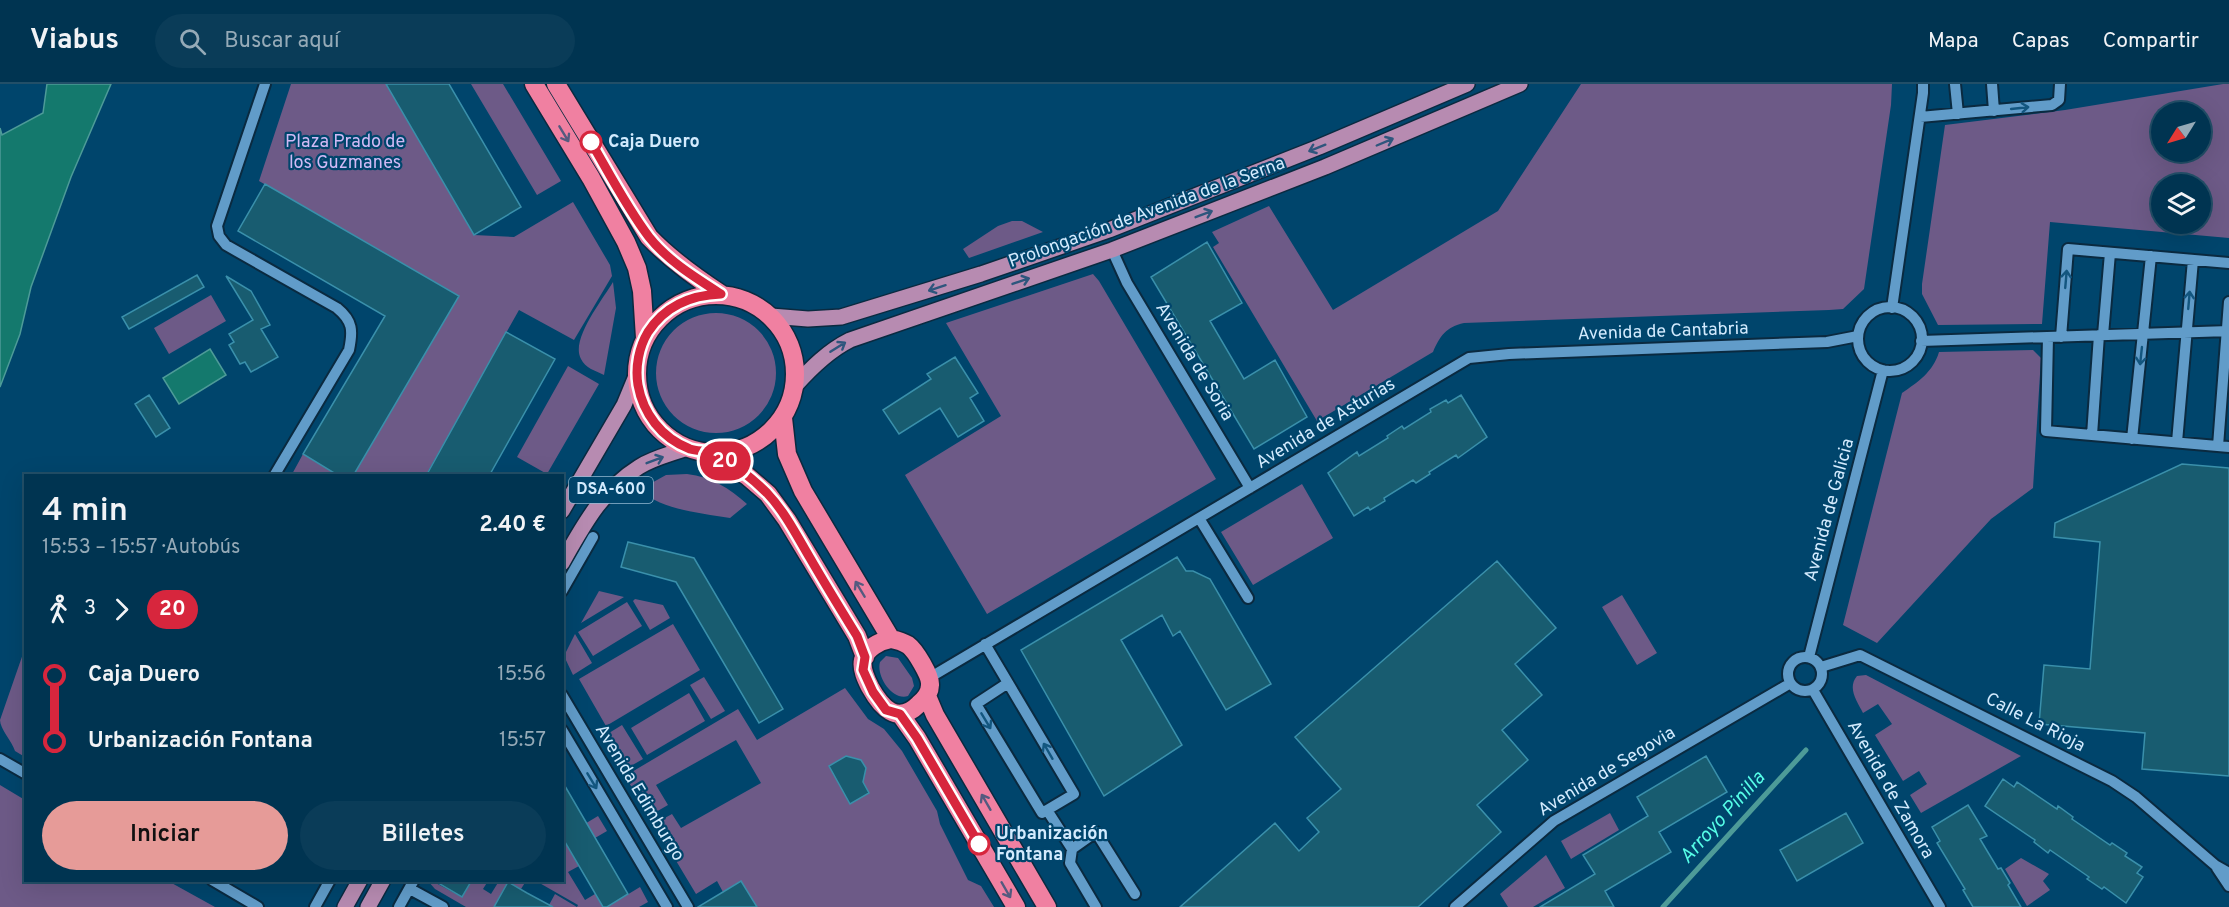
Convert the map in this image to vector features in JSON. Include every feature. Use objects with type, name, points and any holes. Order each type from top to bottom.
[{"type":"highway","points":[[534,84],[591,178],[626,242],[637,268],[642,291],[645,338]]},
{"type":"highway","points":[[556,84],[649,237],[668,257],[694,277],[721,294],[748,301],[771,316],[786,336],[795,360],[795,386],[783,418],[766,436],[745,448],[729,453],[712,453],[687,448],[666,436],[651,419],[640,398],[636,376],[638,356],[645,338],[658,319],[676,304],[698,296],[721,294]]},
{"type":"highway","points":[[783,418],[787,454],[803,491],[891,639]]},
{"type":"highway","points":[[712,453],[761,488],[787,520],[857,636],[865,657]]},
{"type":"highway","points":[[891,639],[911,647],[929,678],[930,685],[927,696],[917,707],[900,714],[886,710],[873,692],[863,670],[865,657],[873,646],[891,639]]},
{"type":"highway","points":[[927,696],[935,716],[1047,907]]},
{"type":"highway","points":[[900,714],[917,738],[1016,907]]},
{"type":"main road","name":"Prolongación de Avenida de la Serna","points":[[771,316],[808,319],[841,317],[981,274],[1109,230],[1319,147],[1467,84]]},
{"type":"main road","name":"Prolongación de Avenida de la Serna","points":[[795,386],[813,366],[836,347],[850,340],[1113,250],[1325,167],[1520,84]]},
{"type":"main road","name":"DSA-600","points":[[564,508],[624,405],[636,376]]},
{"type":"main road","name":"DSA-600","points":[[564,560],[599,501],[615,485],[641,465],[687,448]]},
{"type":"main road","points":[[345,907],[359,882]]},
{"type":"main road","points":[[369,907],[382,882]]},
{"type":"street","points":[[265,84],[218,226],[219,236],[226,245],[337,308],[349,320],[352,328],[349,350],[275,474]]},
{"type":"street","points":[[1892,308],[1923,84]]},
{"type":"street","points":[[1955,84],[1958,114]]},
{"type":"street","points":[[1992,84],[1994,111]]},
{"type":"street","points":[[1920,117],[2052,105],[2059,100],[2060,84]]},
{"type":"street","points":[[2061,337],[2068,249],[2229,263]]},
{"type":"street","name":"Avenida de Soria","points":[[1113,250],[1127,283],[1251,488]]},
{"type":"street","points":[[2092,435],[2110,253]]},
{"type":"street","points":[[2132,439],[2151,256]]},
{"type":"street","points":[[2176,442],[2193,260]]},
{"type":"street","points":[[2048,337],[2046,431],[2223,447],[2229,302]]},
{"type":"street","points":[[1882,308],[1892,308],[1910,315],[1920,331],[1921,341],[1919,352],[1913,361],[1905,368],[1894,371],[1874,367],[1862,354],[1858,336],[1866,318],[1873,312],[1882,308]]},
{"type":"street","points":[[1921,341],[2228,331]]},
{"type":"street","name":"Avenida de Cantabria","points":[[1469,358],[1509,354],[1827,342],[1858,336]]},
{"type":"street","name":"Avenida de Asturias","points":[[929,678],[1469,358]]},
{"type":"street","name":"Avenida de Galicia","points":[[1809,657],[1883,370]]},
{"type":"street","points":[[1199,518],[1248,598]]},
{"type":"street","points":[[564,588],[593,537]]},
{"type":"street","points":[[985,644],[1074,794],[1042,813],[976,704],[1008,683]]},
{"type":"street","name":"Calle La Rioja","points":[[1821,667],[1860,656],[2112,781],[2136,797],[2215,866],[2229,886]]},
{"type":"street","points":[[1809,657],[1821,667],[1821,680],[1813,690],[1804,692],[1790,684],[1787,674],[1790,664],[1798,658],[1809,657]]},
{"type":"street","name":"Avenida de Segovia","points":[[1455,907],[1554,821],[1790,684]]},
{"type":"street","name":"Avenida de Zamora","points":[[1813,690],[1940,907]]},
{"type":"street","name":"Avenida Edimburgo","points":[[564,698],[688,907]]},
{"type":"street","name":"Avenida Edimburgo","points":[[564,733],[667,907]]},
{"type":"street","points":[[0,759],[24,773]]},
{"type":"street","points":[[1047,810],[1072,849],[1070,863],[1096,907]]},
{"type":"street","points":[[1072,849],[1096,832],[1135,894]]},
{"type":"street","name":"Calle La Rioja","points":[[2215,866],[2229,873]]},
{"type":"street","points":[[215,882],[258,907]]},
{"type":"street","points":[[315,907],[329,882]]},
{"type":"street","points":[[399,907],[412,884],[443,907]]},
{"type":"green space","name":"Plaza Prado de los Guzmanes","points":[[291,84],[386,84],[474,235],[514,237],[573,202],[610,265],[612,276],[574,340],[519,310],[427,474],[354,474],[459,296],[259,181]]},
{"type":"green space","points":[[471,84],[503,84],[561,181],[537,195]]},
{"type":"green space","points":[[1581,84],[1892,84],[1891,105],[1864,289],[1843,309],[1464,323],[1444,333],[1433,352],[1317,421],[1213,247],[1219,243],[1212,232],[1269,206],[1333,310],[1498,211]]},
{"type":"green space","points":[[2229,84],[2229,238],[2184,234],[2211,234],[2211,174],[2151,174],[2151,231],[2050,222],[2042,324],[1938,325],[1922,294],[1922,284],[1945,125],[2065,110]]},
{"type":"green space","points":[[1012,221],[1022,221],[1043,232],[969,258],[963,249],[998,226]]},
{"type":"green space","points":[[1093,274],[1216,479],[987,614],[905,475],[1001,416],[946,323]]},
{"type":"green space","points":[[613,282],[616,308],[604,375],[585,365],[579,351],[580,341],[589,320]]},
{"type":"green space","points":[[211,295],[226,321],[169,354],[154,328]]},
{"type":"green space","points":[[716,313],[739,318],[758,331],[771,350],[776,373],[771,396],[758,415],[739,428],[716,433],[693,428],[674,415],[661,396],[656,373],[661,350],[674,331],[693,318]]},
{"type":"green space","points":[[2033,350],[2041,358],[2033,488],[1991,519],[1877,643],[1843,625],[1902,393],[1929,371],[1939,352]]},
{"type":"green space","points":[[568,366],[599,384],[547,474],[517,457]]},
{"type":"green space","points":[[303,454],[337,474],[292,474]]},
{"type":"green space","points":[[687,474],[720,484],[747,504],[730,518],[670,506],[639,490],[666,475]]},
{"type":"green space","points":[[1302,484],[1333,538],[1253,585],[1221,532]]},
{"type":"green space","points":[[599,591],[624,597],[581,623]]},
{"type":"green space","points":[[1622,595],[1657,653],[1637,665],[1602,607]]},
{"type":"green space","points":[[635,599],[663,605],[670,618],[650,630],[633,601]]},
{"type":"green space","points":[[627,602],[642,626],[593,656],[578,632]]},
{"type":"green space","points":[[673,624],[700,670],[606,726],[579,679]]},
{"type":"green space","points":[[575,634],[592,663],[573,675],[564,656]]},
{"type":"green space","points":[[24,651],[24,756],[15,751],[0,720]]},
{"type":"green space","points":[[886,656],[898,658],[912,678],[914,686],[908,696],[896,695],[883,680],[879,668],[880,662]]},
{"type":"green space","points":[[1866,675],[2021,756],[1921,813],[1910,795],[1927,784],[1919,771],[1903,781],[1875,735],[1892,724],[1878,704],[1863,713],[1856,699],[1853,690],[1854,681],[1857,676]]},
{"type":"green space","points":[[704,677],[725,711],[711,719],[690,685]]},
{"type":"green space","points":[[845,688],[868,719],[884,729],[902,751],[937,811],[940,824],[968,880],[981,886],[994,907],[755,907],[741,881],[723,892],[717,881],[696,894],[654,824],[672,814],[681,828],[761,783],[736,740],[656,785],[668,805],[649,816],[625,776],[738,709],[757,740]]},
{"type":"green space","points":[[689,693],[705,721],[647,755],[631,728]]},
{"type":"green space","points":[[622,725],[643,759],[629,767],[609,733]]},
{"type":"green space","points":[[0,785],[24,799],[24,882],[170,882],[215,907],[0,907]]},
{"type":"green space","points":[[1610,813],[1619,830],[1571,859],[1561,841]]},
{"type":"green space","points":[[598,816],[607,831],[571,852],[579,866],[568,872],[585,900],[595,894],[603,907],[577,907],[578,905],[538,882],[564,882],[564,836]]},
{"type":"green space","points":[[1546,855],[1565,888],[1533,907],[1508,907],[1500,894]]},
{"type":"green space","points":[[2021,858],[2049,874],[2043,881],[2050,890],[2027,906],[2005,869]]},
{"type":"green space","points":[[429,882],[434,882],[462,897],[471,882],[487,882],[483,889],[491,894],[498,882],[508,882],[494,907],[466,907],[435,889]]},
{"type":"green space","points":[[508,882],[525,882],[521,889]]},
{"type":"green space","points":[[640,887],[648,902],[639,907],[607,907]]},
{"type":"green space","points":[[555,894],[577,907],[552,907],[549,905]]},
{"type":"shaded area","points":[[47,84],[111,84],[71,177],[31,287],[20,334],[0,387],[0,128],[2,135],[43,113]]},
{"type":"shaded area","points":[[210,349],[226,375],[179,404],[163,378]]},
{"type":"building","points":[[386,84],[449,84],[521,207],[474,235]]},
{"type":"building","points":[[265,184],[459,296],[354,474],[336,474],[303,454],[385,316],[238,231]]},
{"type":"building","points":[[1207,242],[1242,303],[1210,321],[1244,379],[1275,360],[1307,417],[1254,449],[1151,277]]},
{"type":"building","points":[[197,275],[204,287],[129,329],[122,317]]},
{"type":"building","points":[[226,276],[251,291],[270,325],[261,329],[278,357],[251,372],[245,362],[240,364],[229,345],[234,342],[229,334],[253,320]]},
{"type":"building","points":[[506,332],[555,359],[490,474],[427,474]]},
{"type":"building","points":[[955,357],[978,393],[970,398],[984,421],[958,437],[940,408],[899,434],[883,410],[931,379],[927,374]]},
{"type":"building","points":[[149,395],[170,428],[156,437],[135,404]]},
{"type":"building","points":[[1461,395],[1487,437],[1458,458],[1456,455],[1429,472],[1430,474],[1416,483],[1413,480],[1384,498],[1385,501],[1370,510],[1368,507],[1354,516],[1328,473],[1357,452],[1359,456],[1388,438],[1387,436],[1402,426],[1404,429],[1431,412],[1430,409],[1446,400],[1448,403]]},
{"type":"building","points":[[2182,464],[2229,468],[2229,776],[2142,769],[2145,733],[2039,724],[2044,665],[2090,669],[2100,542],[2054,537],[2055,523]]},
{"type":"building","points":[[628,542],[694,558],[783,709],[759,723],[676,582],[621,567]]},
{"type":"building","points":[[1177,557],[1186,571],[1193,571],[1210,579],[1271,684],[1226,710],[1180,631],[1173,636],[1162,615],[1121,640],[1182,745],[1104,796],[1021,650]]},
{"type":"building","points":[[1497,561],[1556,628],[1515,664],[1542,695],[1502,730],[1528,760],[1477,805],[1501,832],[1418,907],[1180,907],[1275,823],[1299,851],[1319,832],[1307,818],[1341,789],[1295,737]]},
{"type":"building","points":[[846,756],[861,760],[866,768],[863,782],[869,793],[850,804],[829,766]]},
{"type":"building","points":[[1706,756],[1727,792],[1659,832],[1671,852],[1605,891],[1614,907],[1540,907],[1595,874],[1583,855],[1648,816],[1637,797]]},
{"type":"building","points":[[2003,779],[2014,787],[2017,782],[2057,809],[2058,806],[2073,817],[2072,819],[2110,845],[2112,843],[2127,853],[2125,856],[2142,867],[2137,873],[2143,877],[2126,903],[2104,887],[2102,889],[2087,879],[2089,877],[2050,850],[2048,853],[2034,842],[2035,840],[1985,806]]},
{"type":"building","points":[[564,784],[628,894],[607,907],[603,907],[564,840]]},
{"type":"building","points":[[1968,805],[1987,836],[1980,839],[1998,869],[2001,868],[2021,907],[1973,907],[1963,890],[1965,889],[1937,843],[1940,841],[1932,827]]},
{"type":"building","points":[[1846,813],[1863,843],[1797,881],[1780,850]]},
{"type":"building","points":[[741,881],[757,907],[698,907],[723,892]]},
{"type":"building","points":[[436,882],[471,882],[462,897]]},
{"type":"building","points":[[508,882],[527,893],[553,907],[494,907]]},
{"type":"waterway","name":"Arroyo Pinilla","points":[[1663,907],[1806,750]]},
{"type":"bus line","name":"20","points":[[591,142],[649,237],[668,257],[721,294],[691,298],[676,304],[653,325],[645,338],[638,356],[636,376],[640,398],[651,419],[666,436],[687,448],[712,453],[747,476],[768,494],[787,520],[857,636],[865,657],[863,670],[873,692],[886,710],[900,714],[917,738],[979,844]]},
{"type":"place","name":"Caja Duero","points":[[591,142]]},
{"type":"place","name":"Urbanización Fontana","points":[[979,844]]}]
